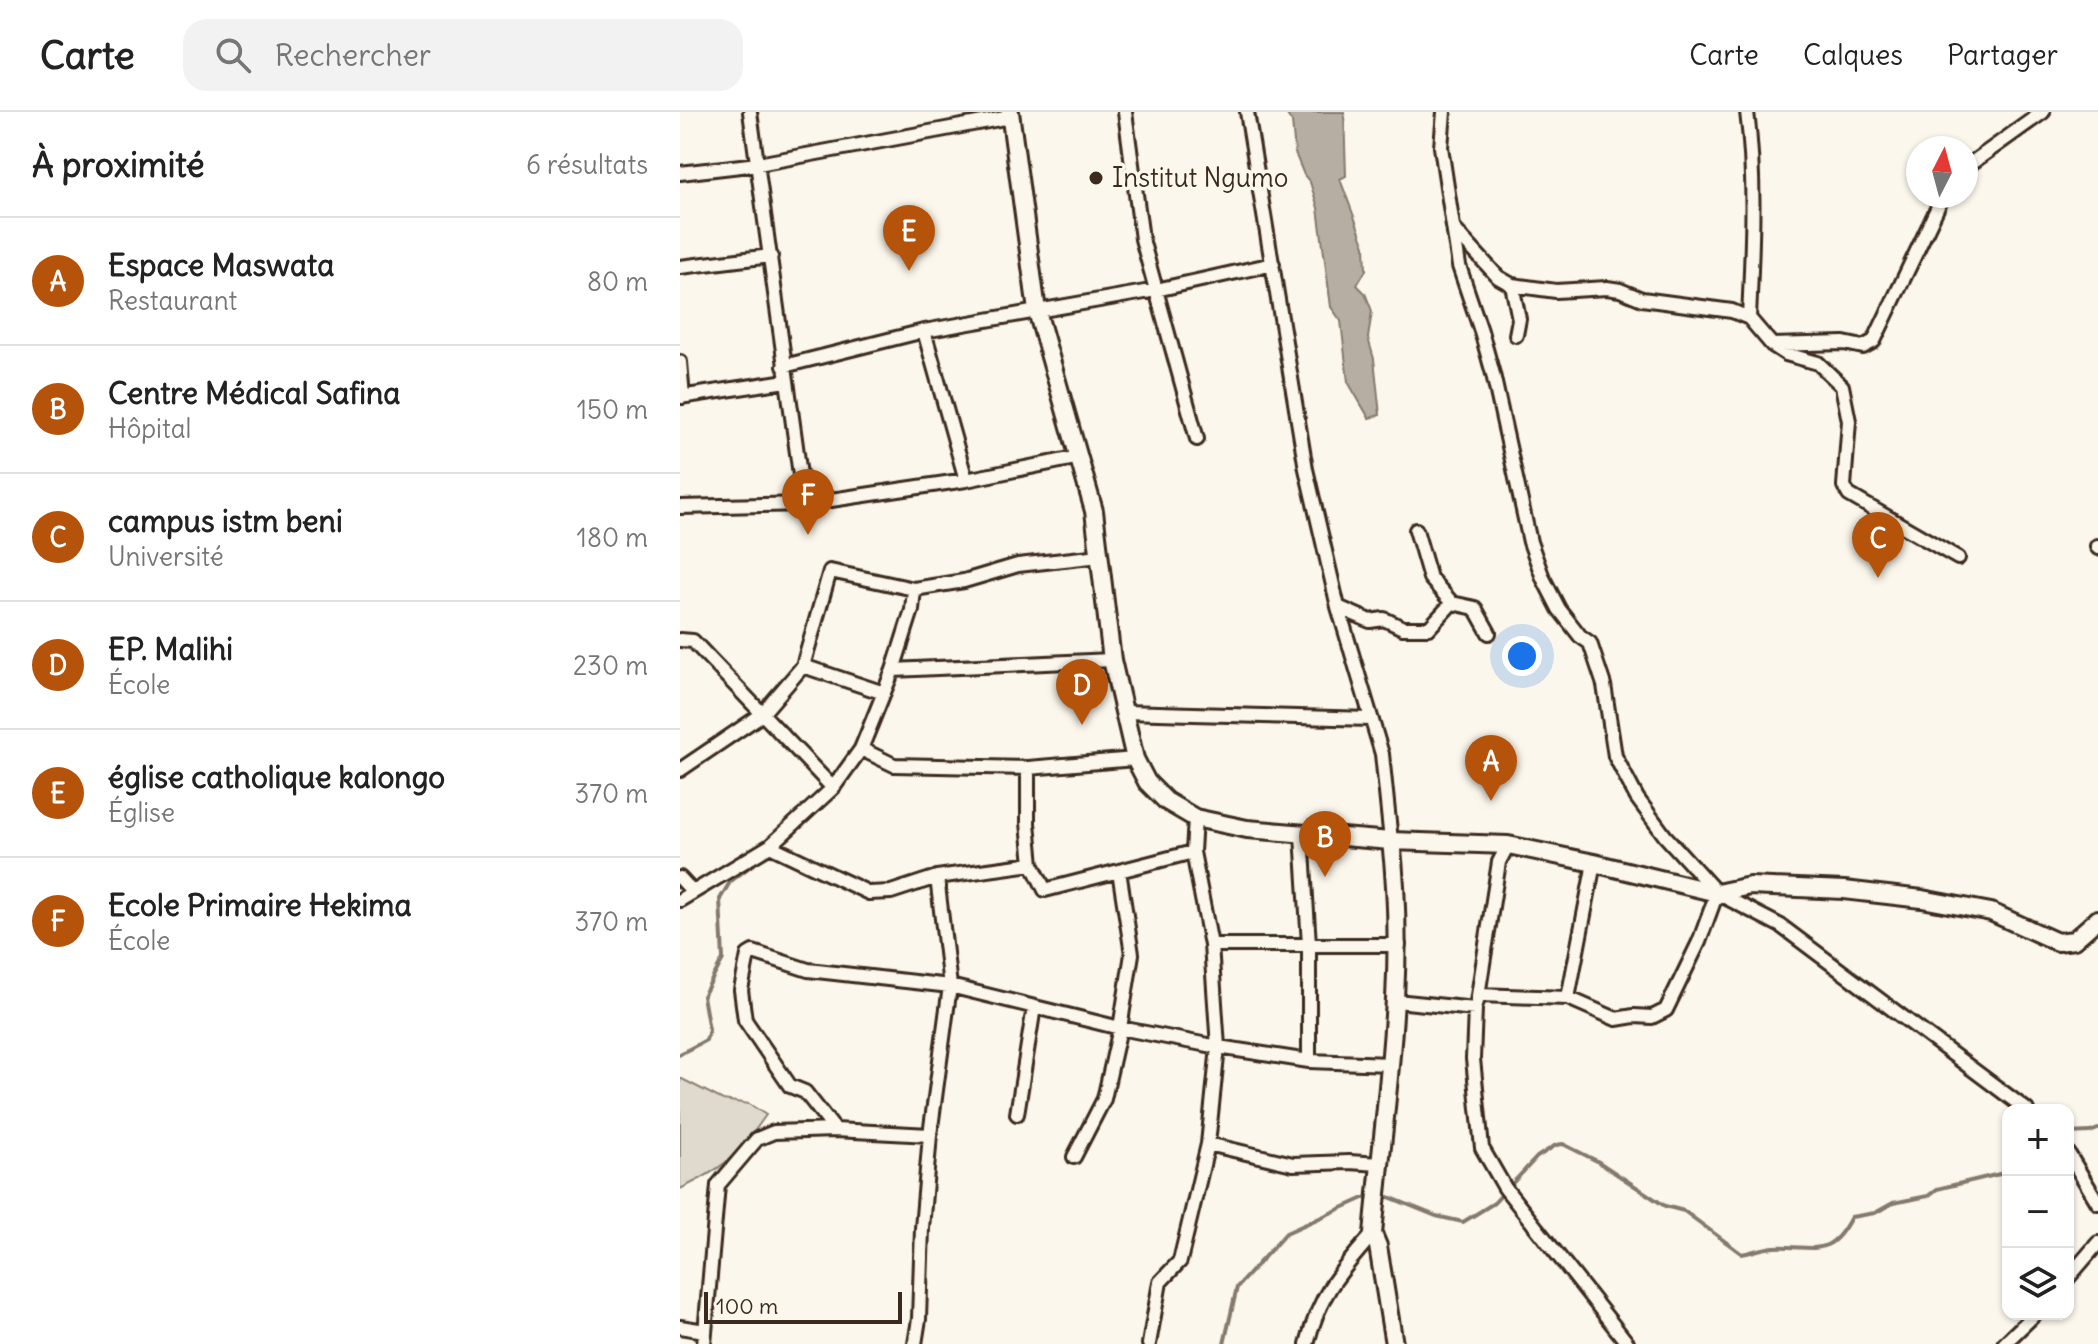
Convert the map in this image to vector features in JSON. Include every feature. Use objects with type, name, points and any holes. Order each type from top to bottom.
[{"type":"street","points":[[750,112],[804,504]]},
{"type":"street","points":[[1125,112],[1142,239],[1197,439]]},
{"type":"street","points":[[1247,112],[1306,469],[1338,607],[1382,754],[1397,891],[1399,945],[1373,1234],[1378,1246],[1394,1344]]},
{"type":"street","points":[[1444,112],[1441,147],[1459,266],[1481,331],[1530,542],[1559,609],[1580,636],[1590,643],[1604,685],[1615,756],[1637,798],[1665,836],[1717,893]]},
{"type":"street","points":[[1747,112],[1752,236],[1749,318]]},
{"type":"street","points":[[1978,158],[2043,112]]},
{"type":"street","points":[[680,173],[758,164],[1010,114],[1037,311],[1094,511],[1112,660],[1135,759],[1147,782],[1166,801],[1195,818],[1247,829],[1558,850],[1594,863],[1717,893],[1781,926],[2019,1104]]},
{"type":"street","points":[[1772,345],[1844,343],[1863,347],[1874,341],[1937,208]]},
{"type":"street","points":[[1455,230],[1498,277],[1512,285],[1556,291],[1607,288],[1642,299],[1732,311],[1749,318],[1772,345],[1786,354],[1818,363],[1842,386],[1849,421],[1844,486],[1849,495],[1958,558]]},
{"type":"street","points":[[680,267],[771,256]]},
{"type":"street","points":[[784,366],[924,331],[1156,290],[1273,264]]},
{"type":"street","points":[[1512,285],[1519,319],[1516,335]]},
{"type":"street","points":[[924,331],[966,480]]},
{"type":"street","points":[[680,362],[682,397],[786,381]]},
{"type":"street","points":[[680,507],[804,504],[966,480],[1080,457]]},
{"type":"street","points":[[1416,530],[1430,578],[1452,603],[1475,608],[1489,633]]},
{"type":"street","points":[[680,770],[761,715],[803,666],[830,571],[914,589],[964,581],[1018,565],[1100,556]]},
{"type":"street","points":[[680,900],[770,846],[833,788],[861,749],[884,693],[912,610],[914,589]]},
{"type":"street","points":[[1338,607],[1370,621],[1384,619],[1403,628],[1429,628],[1452,603]]},
{"type":"street","points":[[680,640],[693,641],[833,788]]},
{"type":"street","points":[[893,670],[1112,660]]},
{"type":"street","points":[[803,666],[884,693]]},
{"type":"street","points":[[1124,712],[1371,719]]},
{"type":"street","points":[[861,749],[894,765],[1028,768],[1135,759]]},
{"type":"street","points":[[1028,768],[1032,864],[1045,890],[1193,852]]},
{"type":"street","points":[[1149,1344],[1160,1282],[1180,1261],[1208,1144],[1218,1047],[1211,945],[1193,852],[1195,818]]},
{"type":"street","points":[[1302,835],[1309,944],[1309,1061]]},
{"type":"street","points":[[1508,845],[1499,862],[1475,1009],[1473,1059],[1482,1148],[1505,1188],[1628,1344]]},
{"type":"street","points":[[770,846],[869,893],[891,892],[937,877],[1032,864]]},
{"type":"street","points":[[1568,998],[1594,863]]},
{"type":"street","points":[[1074,1157],[1104,1099],[1132,954],[1119,871]]},
{"type":"street","points":[[915,1344],[930,1135],[950,986],[937,877]]},
{"type":"street","points":[[680,878],[693,892]]},
{"type":"street","points":[[1717,893],[1750,886],[1844,890],[1922,899],[1991,912],[2057,942],[2074,940],[2098,919]]},
{"type":"street","points":[[1479,995],[1568,998],[1616,1019],[1652,1017],[1666,1010],[1699,942],[1717,893]]},
{"type":"street","points":[[1211,945],[1399,945]]},
{"type":"street","points":[[835,1130],[805,1092],[790,1086],[745,1020],[741,990],[748,955],[753,952],[808,970],[950,986],[1120,1028],[1218,1047],[1309,1061],[1390,1064]]},
{"type":"street","points":[[1396,1001],[1475,1009]]},
{"type":"street","points":[[1017,1114],[1034,1007]]},
{"type":"street","points":[[680,1327],[705,1338],[718,1185],[757,1139],[774,1132],[835,1130],[930,1135]]},
{"type":"street","points":[[1208,1144],[1293,1164],[1380,1164]]},
{"type":"street","points":[[2074,1163],[2098,1203]]},
{"type":"street","points":[[1307,1344],[1314,1313],[1341,1269],[1373,1234]]},
{"type":"street","points":[[2074,1271],[2098,1243]]},
{"type":"street","points":[[2004,1344],[2029,1320]]},
{"type":"shaded area","points":[[1285,112],[1344,112],[1346,176],[1340,179],[1365,246],[1366,270],[1357,285],[1365,293],[1372,311],[1368,338],[1374,359],[1380,415],[1369,418],[1348,382],[1341,321],[1331,307],[1318,208],[1310,182],[1295,153],[1292,122]]},
{"type":"shaded area","points":[[680,1078],[723,1100],[749,1104],[766,1115],[729,1159],[680,1189]]},
{"type":"waterway","points":[[839,789],[853,771]]},
{"type":"waterway","points":[[680,1054],[706,1040],[709,1030],[703,996],[723,959],[720,899],[730,882],[761,858]]},
{"type":"waterway","points":[[2074,1133],[2098,1129]]},
{"type":"waterway","points":[[1380,1197],[1389,1197],[1436,1216],[1463,1222],[1494,1203],[1537,1157],[1563,1144],[1597,1161],[1665,1206],[1684,1211],[1742,1254],[1774,1247],[1827,1245],[1843,1231],[1851,1217],[1875,1213],[1893,1203],[1928,1196],[1937,1189],[2002,1173]]},
{"type":"waterway","points":[[1224,1344],[1237,1287],[1286,1233],[1364,1198],[1372,1198]]},
{"type":"place","name":"Institut Ngumo","points":[[1096,178]]},
{"type":"place","name":"église catholique kalongo","points":[[909,271]]},
{"type":"place","name":"Ecole Primaire Hekima","points":[[808,535]]},
{"type":"place","name":"campus istm beni","points":[[1878,578]]},
{"type":"place","name":"EP. Malihi","points":[[1082,725]]},
{"type":"place","name":"Espace Maswata","points":[[1491,801]]},
{"type":"place","name":"Centre Médical Safina","points":[[1325,877]]}]
